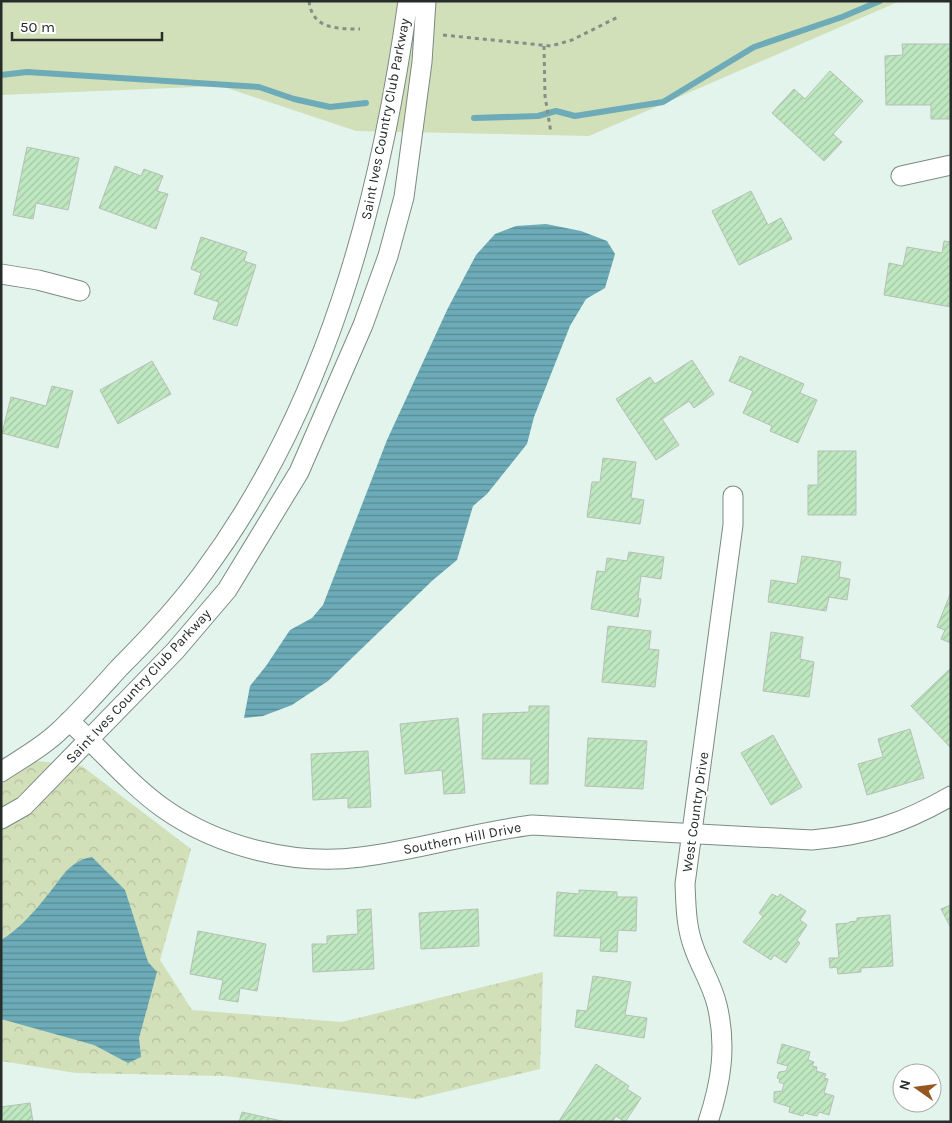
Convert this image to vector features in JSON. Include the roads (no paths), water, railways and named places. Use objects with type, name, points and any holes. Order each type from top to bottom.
[{"type":"street","name":"Saint Ives Country Club Parkway","points":[[1,772],[55,735],[160,627],[204,572],[263,480],[308,389],[353,269],[375,187],[408,1]]},
{"type":"street","name":"Saint Ives Country Club Parkway","points":[[1,819],[24,806],[91,740],[175,651],[227,590],[299,472],[321,426],[364,325],[388,256],[404,197],[422,62],[426,1]]},
{"type":"street","points":[[901,176],[951,165]]},
{"type":"street","points":[[1,274],[38,280],[80,292]]},
{"type":"street","name":"West Country Drive","points":[[708,1122],[719,1085],[723,1061],[722,1032],[717,1004],[709,980],[694,948],[686,916],[685,884],[733,526],[733,496]]},
{"type":"street","name":"Southern Hill Drive","points":[[69,720],[91,740],[118,770],[164,809],[216,837],[276,855],[318,859],[361,858],[502,829],[532,826],[812,840],[849,836],[880,829],[920,814],[951,796]]},
{"type":"water","points":[[546,224],[581,231],[607,241],[615,254],[605,288],[586,299],[570,326],[534,417],[527,444],[487,494],[473,506],[457,560],[433,580],[328,681],[292,705],[263,716],[244,718],[250,686],[290,630],[312,618],[323,605],[387,440],[448,308],[476,255],[495,234],[516,226]]},
{"type":"water","points":[[92,857],[125,890],[148,962],[157,972],[139,1038],[141,1057],[128,1063],[94,1045],[1,1019],[1,940],[31,915],[71,867],[77,862]]},
{"type":"waterway","points":[[474,118],[538,116],[556,111],[575,116],[663,102],[754,47],[842,17],[880,1]]},
{"type":"waterway","points":[[1,75],[27,72],[259,87],[294,99],[330,107],[366,103]]}]
